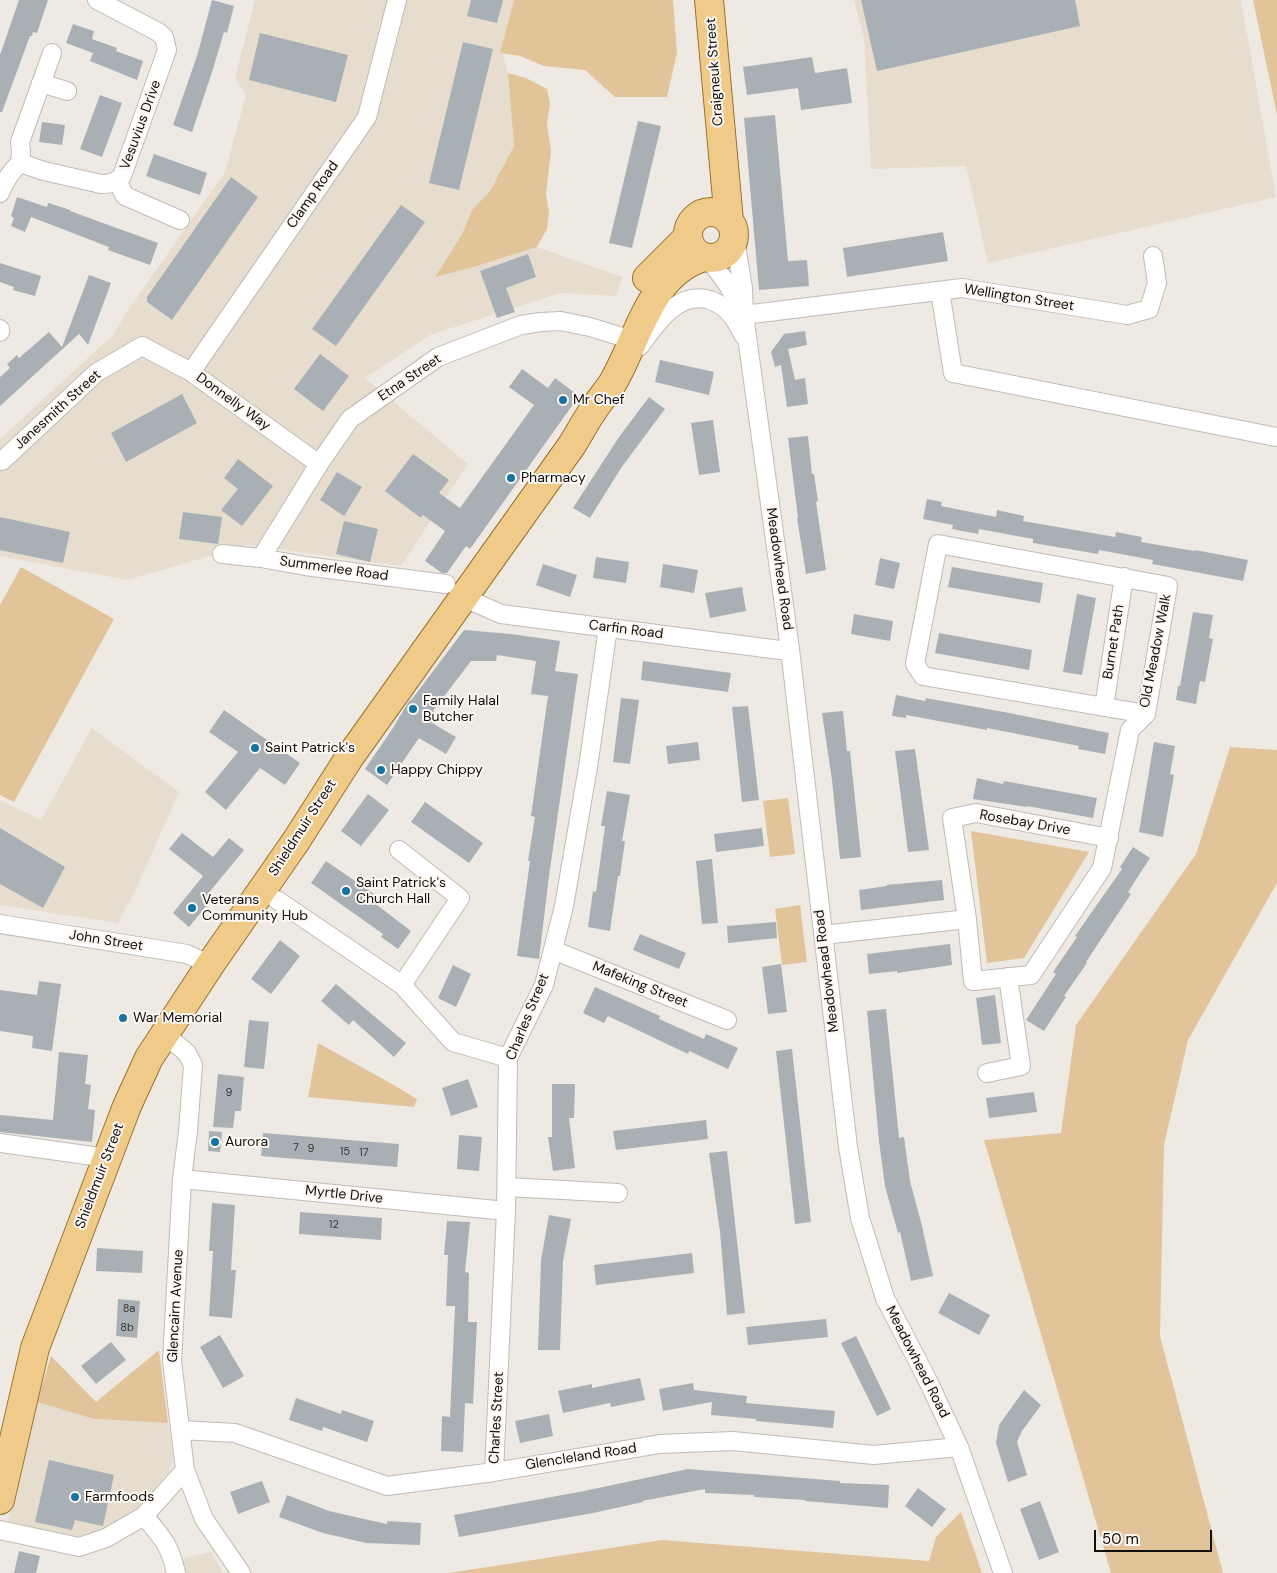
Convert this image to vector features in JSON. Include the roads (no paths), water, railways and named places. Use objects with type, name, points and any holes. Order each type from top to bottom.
[{"type":"main road","name":"Craigneuk Street","points":[[709,0],[721,144],[731,227]]},
{"type":"main road","name":"Craigneuk Street","points":[[700,242],[721,144]]},
{"type":"main road","points":[[710,212],[717,213],[731,227],[733,242],[724,254],[716,257],[700,242],[710,212]]},
{"type":"main road","name":"Shieldmuir Street","points":[[0,1500],[35,1348],[127,1106],[149,1058],[210,965],[296,841],[455,590],[572,445],[590,414],[612,383],[634,293],[654,269],[700,242]]},
{"type":"main road","name":"Shieldmuir Street","points":[[590,414],[608,349],[623,337]]},
{"type":"street","name":"Vesuvius Drive","points":[[20,163],[44,171],[101,184],[110,184],[122,176],[167,50],[164,37],[158,32],[97,0]]},
{"type":"street","name":"Clamp Road","points":[[190,372],[367,117],[397,0]]},
{"type":"street","points":[[0,193],[8,175],[20,163],[20,142],[52,53]]},
{"type":"street","points":[[41,83],[67,91]]},
{"type":"street","points":[[117,181],[125,196],[180,220]]},
{"type":"street","name":"Meadowhead Road","points":[[731,227],[744,288],[744,316],[790,649],[848,1147],[860,1218],[885,1298],[959,1446],[1003,1573]]},
{"type":"street","name":"Meadowhead Road","points":[[700,242],[736,299],[744,316]]},
{"type":"street","name":"Wellington Street","points":[[744,316],[962,288],[1127,315],[1150,309],[1158,283],[1153,256]]},
{"type":"street","points":[[940,291],[953,373],[1276,437]]},
{"type":"street","name":"Meadowhead Road","points":[[612,383],[652,329],[680,302],[705,299],[726,309],[748,343]]},
{"type":"street","name":"Etna Street","points":[[261,558],[319,464],[350,420],[438,357],[520,325],[541,322],[561,321],[623,337]]},
{"type":"street","name":"Donnelly Way","points":[[142,346],[190,372],[319,464]]},
{"type":"street","name":"Janesmith Street","points":[[2,461],[96,373],[142,346]]},
{"type":"street","name":"Old Meadow Walk","points":[[938,544],[1168,586],[1146,714],[1104,707],[924,676],[915,664],[938,544]]},
{"type":"street","name":"Summerlee Road","points":[[222,554],[261,558],[455,590]]},
{"type":"street","name":"Burnet Path","points":[[1104,707],[1124,577]]},
{"type":"street","name":"Carfin Road","points":[[455,590],[476,603],[501,614],[780,650],[790,649]]},
{"type":"street","name":"Charles Street","points":[[494,1472],[507,1187],[508,1058],[544,985],[564,906],[588,767],[608,628]]},
{"type":"street","name":"Rosebay Drive","points":[[1109,838],[976,813],[952,818],[967,919],[973,981],[1032,975],[1102,868],[1109,838],[1130,730],[1146,714]]},
{"type":"street","points":[[399,850],[460,898],[402,985]]},
{"type":"street","points":[[277,900],[402,985],[453,1042],[508,1058]]},
{"type":"street","points":[[823,935],[967,919]]},
{"type":"street","name":"John Street","points":[[0,924],[187,954],[210,965]]},
{"type":"street","name":"Mafeking Street","points":[[553,950],[726,1020]]},
{"type":"street","points":[[987,1073],[1021,1066],[1008,977]]},
{"type":"street","name":"Glencairn Avenue","points":[[165,1035],[187,1053],[193,1065],[182,1179],[172,1361],[185,1470],[204,1519],[241,1573]]},
{"type":"street","points":[[0,1143],[107,1158]]},
{"type":"street","name":"Myrtle Drive","points":[[182,1179],[506,1211]]},
{"type":"street","points":[[507,1187],[618,1193]]},
{"type":"street","name":"Glencleland Road","points":[[181,1430],[235,1433],[387,1486],[494,1472],[660,1444],[733,1441],[874,1455],[959,1446]]},
{"type":"street","points":[[0,1530],[78,1547],[106,1538],[144,1516],[185,1470]]},
{"type":"street","points":[[144,1516],[165,1540],[172,1556],[176,1573]]},
{"type":"place","name":"Mr Chef","points":[[563,400]]},
{"type":"place","name":"Pharmacy","points":[[511,478]]},
{"type":"place","name":"Family Halal Butcher","points":[[413,709]]},
{"type":"place","name":"Saint Patrick's","points":[[255,748]]},
{"type":"place","name":"Happy Chippy","points":[[381,770]]},
{"type":"place","name":"Saint Patrick's Church Hall","points":[[346,891]]},
{"type":"place","name":"Veterans Community Hub","points":[[192,908]]},
{"type":"place","name":"War Memorial","points":[[123,1018]]},
{"type":"place","name":"Aurora","points":[[215,1142]]},
{"type":"place","name":"Farmfoods","points":[[75,1497]]}]
